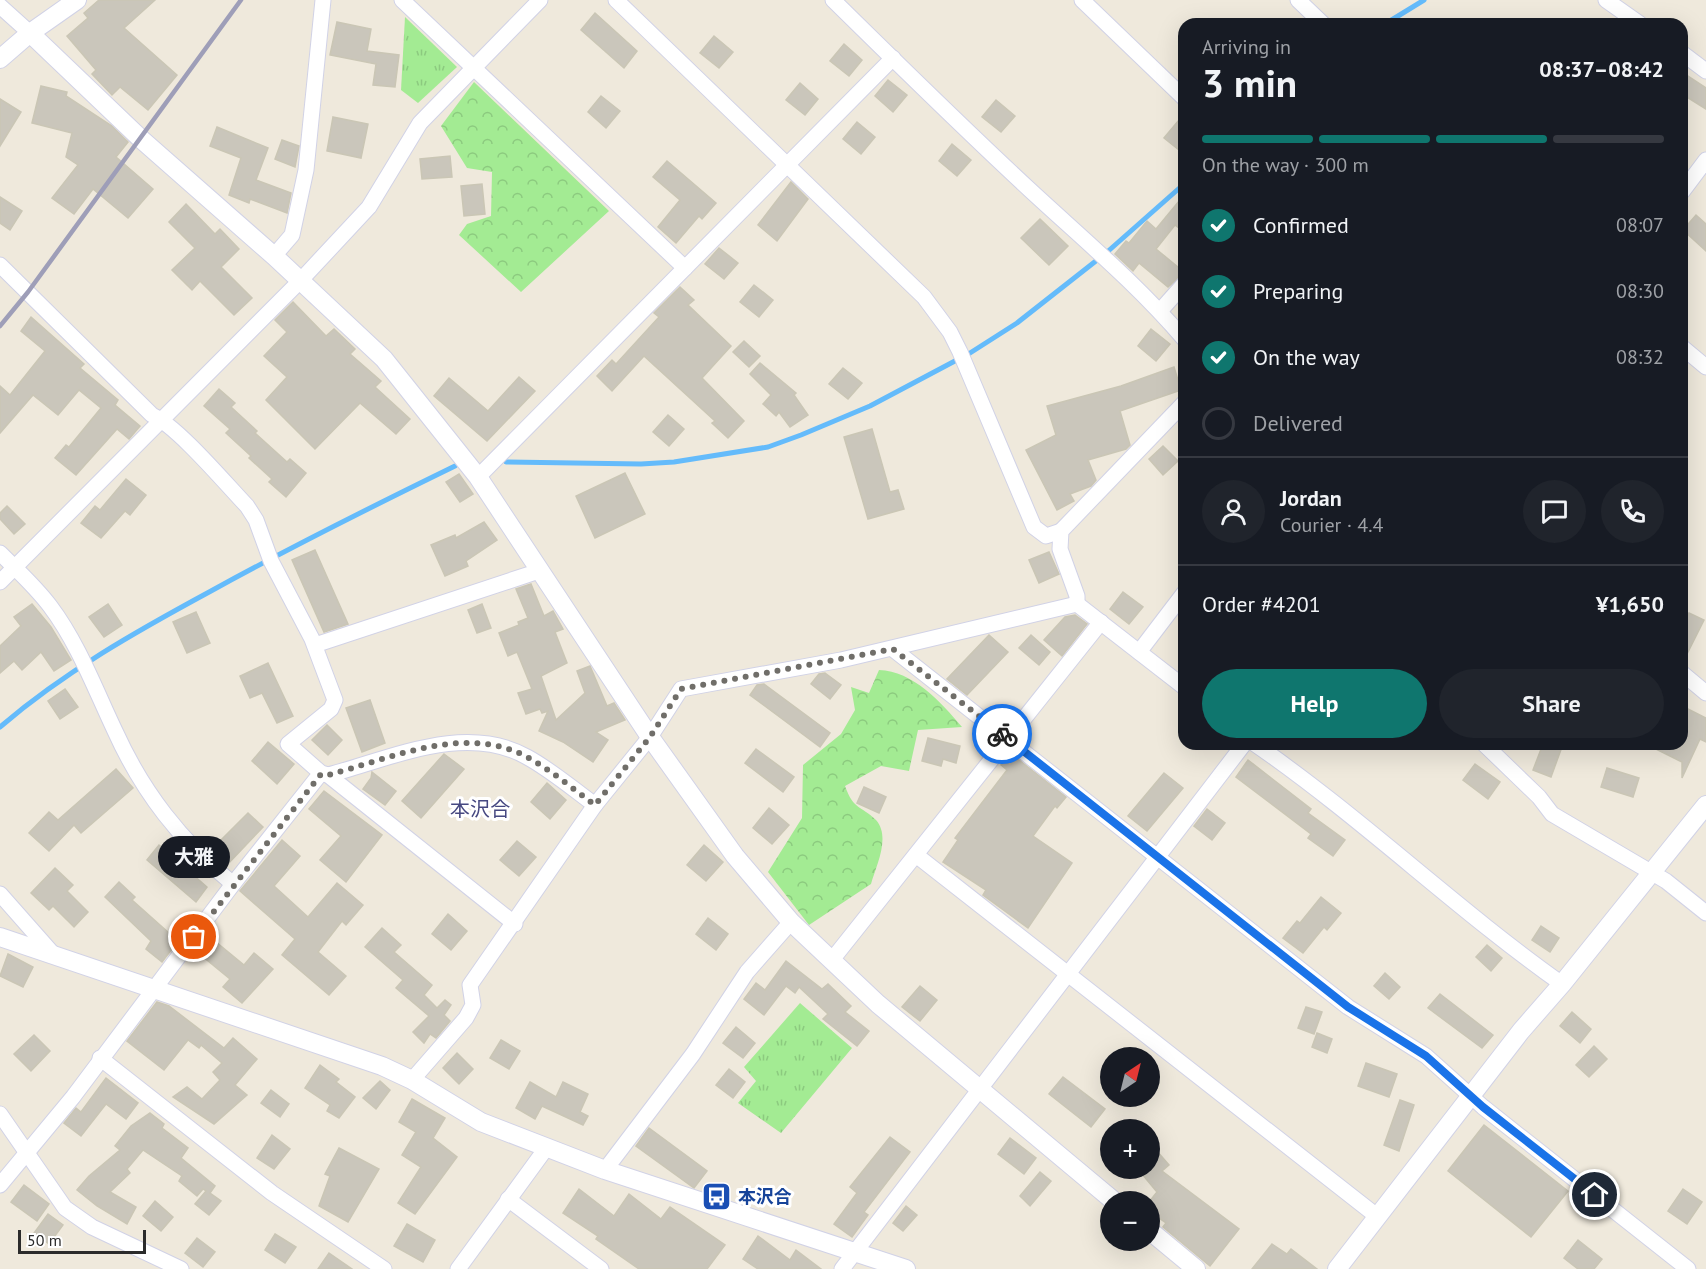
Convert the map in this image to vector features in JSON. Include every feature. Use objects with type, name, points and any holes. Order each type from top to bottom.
[{"type":"street","points":[[0,59],[30,33],[76,0]]},
{"type":"street","points":[[274,256],[292,235],[306,170],[323,0]]},
{"type":"street","points":[[402,0],[685,268]]},
{"type":"street","points":[[0,582],[300,281],[369,207],[420,123],[540,0]]},
{"type":"street","points":[[616,0],[788,162],[924,297],[950,332],[1034,527],[1046,536],[1061,531],[1178,409]]},
{"type":"street","points":[[833,0],[1103,256],[1178,332]]},
{"type":"street","points":[[1082,0],[1178,92]]},
{"type":"street","points":[[1298,0],[1317,18]]},
{"type":"street","points":[[1606,0],[1632,18]]},
{"type":"street","points":[[0,6],[141,139],[274,256],[384,359],[478,477],[650,737],[735,856],[791,922],[831,961],[1102,1191]]},
{"type":"street","points":[[478,477],[893,58]]},
{"type":"street","points":[[1688,58],[1706,71]]},
{"type":"street","points":[[1688,184],[1706,160]]},
{"type":"street","points":[[0,265],[152,415],[161,419],[247,506],[256,520],[269,557],[315,645],[335,700],[332,709],[288,744],[515,924]]},
{"type":"street","points":[[1160,312],[1178,291]]},
{"type":"street","points":[[1688,352],[1706,367]]},
{"type":"street","points":[[1061,531],[1060,549],[1077,596],[1077,604]]},
{"type":"street","points":[[0,553],[50,606],[87,671],[134,769],[167,820],[197,854],[233,884]]},
{"type":"street","points":[[315,645],[539,571]]},
{"type":"street","points":[[1139,652],[1178,601]]},
{"type":"street","points":[[1077,604],[1178,682]]},
{"type":"street","points":[[412,1080],[466,1018],[473,1005],[470,985],[515,924],[595,805],[650,737],[681,689],[893,649],[1077,604]]},
{"type":"street","points":[[831,961],[1101,622]]},
{"type":"street","points":[[893,649],[1348,1007],[1426,1056],[1471,1096],[1688,1269]]},
{"type":"street","points":[[1688,678],[1706,693]]},
{"type":"street","points":[[0,1185],[155,990],[233,884],[324,774],[415,750],[461,741],[499,746],[527,757],[595,805]]},
{"type":"street","points":[[842,1269],[1239,750]]},
{"type":"street","points":[[1264,750],[1520,954],[1562,984]]},
{"type":"street","points":[[1490,750],[1539,797],[1552,814],[1650,872],[1706,913]]},
{"type":"street","points":[[1337,1269],[1521,1030],[1562,984],[1706,805]]},
{"type":"street","points":[[916,855],[1378,1216]]},
{"type":"street","points":[[0,894],[53,954]]},
{"type":"street","points":[[605,1170],[693,1054],[741,981],[791,922]]},
{"type":"street","points":[[0,937],[382,1066],[412,1080],[481,1122],[605,1170],[906,1269]]},
{"type":"street","points":[[100,1058],[272,1193],[384,1269]]},
{"type":"street","points":[[0,1114],[26,1155],[65,1208],[92,1227],[182,1269]]},
{"type":"street","points":[[458,1269],[547,1147]]},
{"type":"street","points":[[508,1199],[601,1269]]},
{"type":"street","points":[[1160,1239],[1196,1269]]},
{"type":"green space","points":[[405,17],[457,67],[418,103],[401,90]]},
{"type":"green space","points":[[474,82],[609,211],[521,292],[459,235],[467,224],[491,216],[492,172],[467,168],[441,126]]},
{"type":"green space","points":[[879,670],[903,676],[915,682],[935,698],[962,727],[918,730],[909,771],[881,766],[845,786],[855,804],[871,815],[880,827],[881,852],[871,884],[809,925],[768,872],[802,818],[803,765],[841,734],[855,710],[851,687],[869,693]]},
{"type":"green space","points":[[800,1003],[852,1048],[781,1133],[738,1103],[756,1081],[744,1067]]},
{"type":"building","points":[[99,0],[155,0],[124,28],[177,75],[148,110],[120,87],[112,95],[92,74],[96,70],[67,36],[88,18],[84,13]]},
{"type":"building","points":[[595,13],[637,51],[624,68],[581,30]]},
{"type":"building","points":[[337,22],[371,29],[367,51],[399,55],[395,87],[373,85],[376,64],[330,55]]},
{"type":"building","points":[[714,36],[733,52],[719,68],[700,53]]},
{"type":"building","points":[[844,44],[862,60],[849,76],[830,61]]},
{"type":"building","points":[[1688,76],[1706,88],[1706,109],[1688,98]]},
{"type":"building","points":[[888,80],[907,95],[893,112],[875,96]]},
{"type":"building","points":[[800,83],[818,99],[805,115],[786,100]]},
{"type":"building","points":[[41,86],[67,92],[66,96],[112,126],[128,142],[116,157],[153,189],[128,218],[93,189],[74,214],[52,198],[78,165],[66,157],[72,133],[32,123]]},
{"type":"building","points":[[601,96],[620,111],[606,128],[588,112]]},
{"type":"building","points":[[0,99],[21,112],[0,146]]},
{"type":"building","points":[[996,100],[1015,116],[1001,132],[982,117]]},
{"type":"building","points":[[333,117],[368,124],[361,158],[327,151]]},
{"type":"building","points":[[1178,121],[1178,149],[1164,138]]},
{"type":"building","points":[[857,122],[875,137],[861,154],[843,139]]},
{"type":"building","points":[[217,127],[268,148],[256,180],[291,193],[287,213],[250,199],[249,203],[229,195],[241,158],[210,146]]},
{"type":"building","points":[[282,140],[299,146],[295,167],[275,159]]},
{"type":"building","points":[[952,144],[971,160],[957,176],[939,161]]},
{"type":"building","points":[[450,156],[452,177],[422,179],[420,159]]},
{"type":"building","points":[[667,161],[716,203],[702,219],[699,216],[676,243],[658,227],[680,200],[653,177]]},
{"type":"building","points":[[791,182],[808,199],[777,241],[758,225]]},
{"type":"building","points":[[482,184],[485,214],[464,216],[461,186]]},
{"type":"building","points":[[0,197],[22,211],[10,230],[0,223]]},
{"type":"building","points":[[1178,202],[1178,227],[1175,225],[1156,249],[1178,267],[1178,278],[1168,287],[1139,263],[1133,271],[1115,254],[1126,241],[1129,243],[1147,221],[1156,229]]},
{"type":"building","points":[[186,204],[215,234],[220,229],[239,249],[221,267],[252,298],[234,315],[200,281],[192,290],[172,270],[195,248],[169,222]]},
{"type":"building","points":[[1696,215],[1706,224],[1706,251],[1688,235],[1688,224]]},
{"type":"building","points":[[1040,219],[1068,246],[1049,265],[1021,238]]},
{"type":"building","points":[[719,248],[738,263],[724,279],[705,264]]},
{"type":"building","points":[[754,285],[773,300],[759,317],[740,302]]},
{"type":"building","points":[[680,287],[694,300],[688,305],[731,346],[702,378],[744,421],[728,438],[712,423],[715,421],[644,356],[612,391],[597,376],[612,360],[616,364],[659,317],[654,313]]},
{"type":"building","points":[[293,302],[326,336],[334,329],[355,349],[350,354],[381,381],[375,387],[410,419],[396,434],[360,403],[315,449],[266,400],[287,377],[264,356],[287,332],[275,320]]},
{"type":"building","points":[[31,317],[84,364],[80,368],[118,400],[115,405],[140,426],[129,439],[117,429],[76,475],[55,458],[66,445],[69,447],[101,408],[79,390],[58,415],[33,395],[0,433],[0,386],[10,395],[45,351],[21,331]]},
{"type":"building","points":[[1151,329],[1170,344],[1156,361],[1138,346]]},
{"type":"building","points":[[744,341],[760,356],[749,367],[733,352]]},
{"type":"building","points":[[760,363],[796,393],[794,395],[808,415],[790,427],[779,412],[776,416],[763,404],[771,395],[750,374]]},
{"type":"building","points":[[1174,367],[1178,380],[1178,391],[1120,411],[1130,445],[1126,449],[1088,460],[1096,480],[1091,486],[1070,494],[1074,501],[1057,510],[1026,450],[1056,435],[1047,406],[1121,386]]},
{"type":"building","points":[[843,368],[862,383],[848,399],[829,384]]},
{"type":"building","points":[[519,377],[535,391],[487,441],[434,396],[449,378],[488,411]]},
{"type":"building","points":[[219,389],[235,403],[231,407],[257,431],[255,433],[287,462],[290,459],[306,473],[286,497],[269,482],[272,479],[249,458],[251,456],[226,433],[230,429],[204,406]]},
{"type":"building","points":[[668,415],[684,429],[669,446],[653,432]]},
{"type":"building","points":[[872,429],[890,492],[898,490],[904,509],[868,519],[844,437]]},
{"type":"building","points":[[1163,446],[1178,461],[1163,475],[1149,459]]},
{"type":"building","points":[[625,473],[645,514],[595,538],[576,496]]},
{"type":"building","points":[[459,474],[473,494],[460,502],[446,482]]},
{"type":"building","points":[[126,479],[146,495],[130,515],[125,511],[101,538],[81,523],[95,506],[100,510]]},
{"type":"building","points":[[7,506],[25,524],[14,534],[0,519],[0,513]]},
{"type":"building","points":[[484,522],[497,540],[466,561],[468,566],[445,576],[431,545],[455,535],[456,538]]},
{"type":"building","points":[[315,550],[348,624],[324,632],[292,560]]},
{"type":"building","points":[[1049,552],[1059,574],[1039,583],[1029,560]]},
{"type":"building","points":[[531,584],[544,616],[553,611],[563,629],[555,632],[567,663],[541,676],[556,720],[585,693],[577,671],[590,666],[607,706],[614,703],[625,720],[596,732],[608,740],[593,762],[563,742],[539,731],[548,711],[542,713],[540,709],[526,714],[518,693],[532,689],[517,652],[508,656],[499,633],[519,625],[518,622],[528,618],[516,589]]},
{"type":"building","points":[[1123,592],[1143,607],[1129,624],[1110,609]]},
{"type":"building","points":[[32,604],[51,627],[71,660],[54,671],[41,652],[22,670],[14,661],[0,673],[0,646],[21,626],[14,617]]},
{"type":"building","points":[[108,604],[122,625],[104,637],[89,617]]},
{"type":"building","points":[[482,604],[491,628],[477,633],[468,610]]},
{"type":"building","points":[[196,612],[210,643],[187,653],[173,622]]},
{"type":"building","points":[[1689,613],[1704,620],[1688,652]]},
{"type":"building","points":[[1075,615],[1087,624],[1062,656],[1044,640],[1065,617]]},
{"type":"building","points":[[989,635],[1008,652],[967,695],[947,679]]},
{"type":"building","points":[[1031,635],[1050,652],[1039,665],[1019,648]]},
{"type":"building","points":[[268,663],[293,716],[277,723],[262,693],[250,698],[240,676]]},
{"type":"building","points":[[825,673],[841,685],[830,699],[811,684],[819,674]]},
{"type":"building","points":[[764,684],[830,733],[820,747],[750,695],[757,685]]},
{"type":"building","points":[[65,689],[78,707],[60,719],[48,701]]},
{"type":"building","points":[[370,700],[385,743],[362,752],[346,708]]},
{"type":"building","points":[[1688,709],[1706,718],[1706,742],[1700,739],[1682,778],[1682,762],[1658,750],[1688,750]]},
{"type":"building","points":[[327,725],[342,740],[328,755],[312,740]]},
{"type":"building","points":[[928,738],[960,746],[956,763],[943,759],[941,766],[922,761]]},
{"type":"building","points":[[268,742],[294,764],[277,784],[252,761]]},
{"type":"building","points":[[756,749],[794,777],[783,792],[745,763]]},
{"type":"building","points":[[1541,750],[1561,750],[1551,777],[1533,770]]},
{"type":"building","points":[[1010,753],[1066,797],[1057,808],[1055,806],[1033,836],[1072,863],[1028,928],[983,895],[986,890],[943,862],[958,840],[955,838],[1007,770],[1001,765]]},
{"type":"building","points":[[444,754],[464,769],[421,818],[402,801]]},
{"type":"building","points":[[1248,760],[1311,809],[1308,813],[1345,840],[1333,856],[1308,838],[1311,834],[1236,777]]},
{"type":"building","points":[[1475,764],[1500,782],[1488,799],[1463,780]]},
{"type":"building","points":[[1607,768],[1639,778],[1633,797],[1601,787]]},
{"type":"building","points":[[116,769],[133,788],[81,833],[74,825],[49,851],[29,833],[49,812],[58,820]]},
{"type":"building","points":[[372,772],[396,791],[385,805],[363,789],[371,778]]},
{"type":"building","points":[[1164,773],[1183,788],[1147,831],[1128,816]]},
{"type":"building","points":[[547,783],[566,800],[550,819],[531,802]]},
{"type":"building","points":[[864,787],[886,797],[879,813],[857,803]]},
{"type":"building","points":[[324,791],[382,835],[346,882],[320,860],[341,836],[309,809]]},
{"type":"building","points":[[769,808],[789,825],[772,844],[753,828]]},
{"type":"building","points":[[1207,809],[1225,823],[1212,840],[1194,826]]},
{"type":"building","points":[[248,813],[263,827],[227,865],[211,850]]},
{"type":"building","points":[[282,840],[300,856],[274,886],[308,917],[337,883],[363,905],[346,925],[342,921],[318,952],[346,976],[329,995],[282,955],[295,939],[240,891]]},
{"type":"building","points":[[517,841],[536,857],[519,876],[500,860]]},
{"type":"building","points":[[159,845],[207,887],[196,902],[147,860]]},
{"type":"building","points":[[704,845],[723,862],[706,881],[687,865]]},
{"type":"building","points":[[55,868],[73,885],[67,891],[88,912],[74,927],[53,906],[49,910],[31,893]]},
{"type":"building","points":[[119,882],[135,897],[132,900],[178,941],[162,962],[146,949],[151,941],[105,897]]},
{"type":"building","points":[[1321,897],[1341,913],[1327,930],[1324,927],[1303,953],[1283,938],[1297,921],[1300,923]]},
{"type":"building","points":[[448,914],[467,931],[451,950],[432,934]]},
{"type":"building","points":[[708,918],[728,934],[716,950],[696,934]]},
{"type":"building","points":[[1541,926],[1559,938],[1550,952],[1532,940]]},
{"type":"building","points":[[382,928],[401,945],[394,952],[432,985],[424,995],[437,1008],[445,1000],[451,1005],[444,1015],[450,1021],[436,1038],[430,1034],[424,1043],[413,1032],[429,1016],[396,988],[403,980],[365,947]]},
{"type":"building","points":[[210,937],[244,965],[254,953],[273,969],[242,1003],[223,987],[230,979],[197,952]]},
{"type":"building","points":[[1487,945],[1502,958],[1491,971],[1476,957]]},
{"type":"building","points":[[8,954],[33,967],[23,987],[0,976]]},
{"type":"building","points":[[786,961],[822,989],[828,984],[851,1006],[845,1012],[869,1031],[857,1046],[823,1019],[828,1014],[799,987],[795,993],[786,986],[764,1015],[744,999],[756,983],[765,990]]},
{"type":"building","points":[[1385,973],[1400,987],[1389,999],[1374,986]]},
{"type":"building","points":[[920,986],[937,1000],[920,1021],[902,1007]]},
{"type":"building","points":[[1440,994],[1493,1035],[1482,1048],[1428,1008]]},
{"type":"building","points":[[157,1002],[169,1006],[224,1048],[233,1038],[257,1059],[235,1085],[247,1095],[214,1124],[173,1097],[187,1087],[202,1099],[220,1080],[213,1072],[222,1063],[201,1045],[199,1048],[188,1040],[164,1070],[127,1041]]},
{"type":"building","points":[[1306,1007],[1322,1012],[1314,1034],[1298,1028]]},
{"type":"building","points":[[1572,1012],[1591,1029],[1580,1043],[1560,1026]]},
{"type":"building","points":[[736,1027],[755,1043],[743,1058],[723,1043]]},
{"type":"building","points":[[1317,1033],[1332,1039],[1327,1053],[1312,1047]]},
{"type":"building","points":[[34,1035],[50,1051],[31,1071],[14,1054]]},
{"type":"building","points":[[501,1040],[520,1051],[509,1069],[490,1058]]},
{"type":"building","points":[[1594,1046],[1607,1059],[1589,1077],[1576,1065]]},
{"type":"building","points":[[457,1053],[473,1069],[459,1084],[443,1068]]},
{"type":"building","points":[[1366,1063],[1397,1074],[1389,1097],[1358,1086]]},
{"type":"building","points":[[320,1065],[339,1079],[336,1082],[355,1097],[339,1118],[327,1111],[330,1105],[305,1088]]},
{"type":"building","points":[[729,1069],[745,1082],[733,1098],[716,1085]]},
{"type":"building","points":[[1063,1077],[1105,1109],[1091,1127],[1049,1094]]},
{"type":"building","points":[[106,1078],[138,1103],[126,1119],[106,1104],[81,1136],[64,1123],[76,1108],[81,1112]]},
{"type":"building","points":[[380,1081],[390,1090],[376,1109],[363,1098]]},
{"type":"building","points":[[530,1082],[556,1097],[563,1082],[588,1094],[580,1112],[588,1116],[583,1125],[542,1106],[535,1119],[516,1108]]},
{"type":"building","points":[[271,1090],[289,1104],[280,1117],[261,1103]]},
{"type":"building","points":[[412,1099],[445,1118],[433,1138],[457,1157],[415,1214],[398,1203],[421,1167],[402,1155],[416,1132],[399,1122]]},
{"type":"building","points":[[1400,1100],[1414,1105],[1399,1151],[1384,1145]]},
{"type":"building","points":[[150,1113],[164,1124],[162,1128],[188,1148],[181,1158],[215,1186],[210,1193],[221,1201],[209,1215],[195,1204],[206,1191],[203,1189],[197,1196],[179,1181],[182,1176],[143,1150],[127,1169],[130,1173],[110,1192],[136,1207],[127,1224],[97,1206],[77,1190],[89,1176],[120,1150],[115,1146],[131,1126]]},
{"type":"building","points":[[1484,1125],[1568,1191],[1531,1237],[1448,1171]]},
{"type":"building","points":[[649,1128],[707,1171],[694,1188],[636,1146]]},
{"type":"building","points":[[272,1135],[290,1149],[274,1169],[257,1158]]},
{"type":"building","points":[[890,1137],[910,1152],[864,1212],[868,1215],[852,1237],[834,1224],[857,1193],[850,1187]]},
{"type":"building","points":[[1010,1138],[1036,1158],[1024,1174],[998,1154]]},
{"type":"building","points":[[339,1148],[379,1169],[348,1222],[319,1206],[330,1176],[325,1174]]},
{"type":"building","points":[[1160,1155],[1169,1165],[1162,1171],[1239,1229],[1210,1266],[1163,1227],[1166,1223],[1160,1219],[1160,1191],[1156,1191],[1146,1179],[1160,1179]]},
{"type":"building","points":[[1040,1172],[1051,1181],[1030,1206],[1020,1196]]},
{"type":"building","points":[[24,1185],[49,1204],[37,1221],[11,1202]]},
{"type":"building","points":[[579,1189],[614,1216],[629,1194],[661,1219],[670,1207],[725,1245],[707,1269],[639,1269],[596,1239],[598,1236],[563,1213]]},
{"type":"building","points":[[1683,1189],[1702,1202],[1687,1224],[1668,1211]]},
{"type":"building","points":[[155,1201],[173,1217],[161,1231],[143,1216]]},
{"type":"building","points":[[906,1206],[917,1215],[903,1231],[893,1223]]},
{"type":"building","points":[[48,1214],[63,1225],[49,1244],[34,1233]]},
{"type":"building","points":[[407,1224],[435,1240],[423,1262],[394,1246]]},
{"type":"building","points":[[275,1234],[296,1247],[285,1263],[265,1250]]},
{"type":"building","points":[[758,1236],[790,1260],[796,1250],[821,1269],[758,1269],[743,1259]]},
{"type":"building","points":[[197,1238],[215,1252],[203,1267],[185,1253]]},
{"type":"building","points":[[1578,1240],[1602,1259],[1594,1269],[1578,1269],[1564,1258]]},
{"type":"building","points":[[1272,1244],[1287,1254],[1291,1249],[1317,1269],[1252,1269]]},
{"type":"building","points":[[329,1253],[352,1269],[318,1269]]},
{"type":"waterway","points":[[1395,18],[1424,0]]},
{"type":"waterway","points":[[506,462],[641,464],[674,462],[768,447],[801,435],[870,406],[970,353],[1017,323],[1106,253],[1178,189]]},
{"type":"waterway","points":[[0,727],[75,670],[156,621],[302,543],[455,466]]},
{"type":"railway","points":[[0,326],[28,292],[241,0]]},
{"type":"way so far","points":[[194,937],[321,774],[328,775],[415,750],[461,741],[499,746],[527,757],[595,805],[650,737],[672,699],[681,689],[893,649],[1002,734]]},
{"type":"place","name":"大雅","points":[[194,937]]},
{"type":"place","name":"本沢合","points":[[717,1196]]},
{"type":"district","name":"本沢合","points":[[480,809]]},
{"type":"route","points":[[1002,734],[1348,1007],[1426,1056],[1483,1107],[1595,1195]]}]
